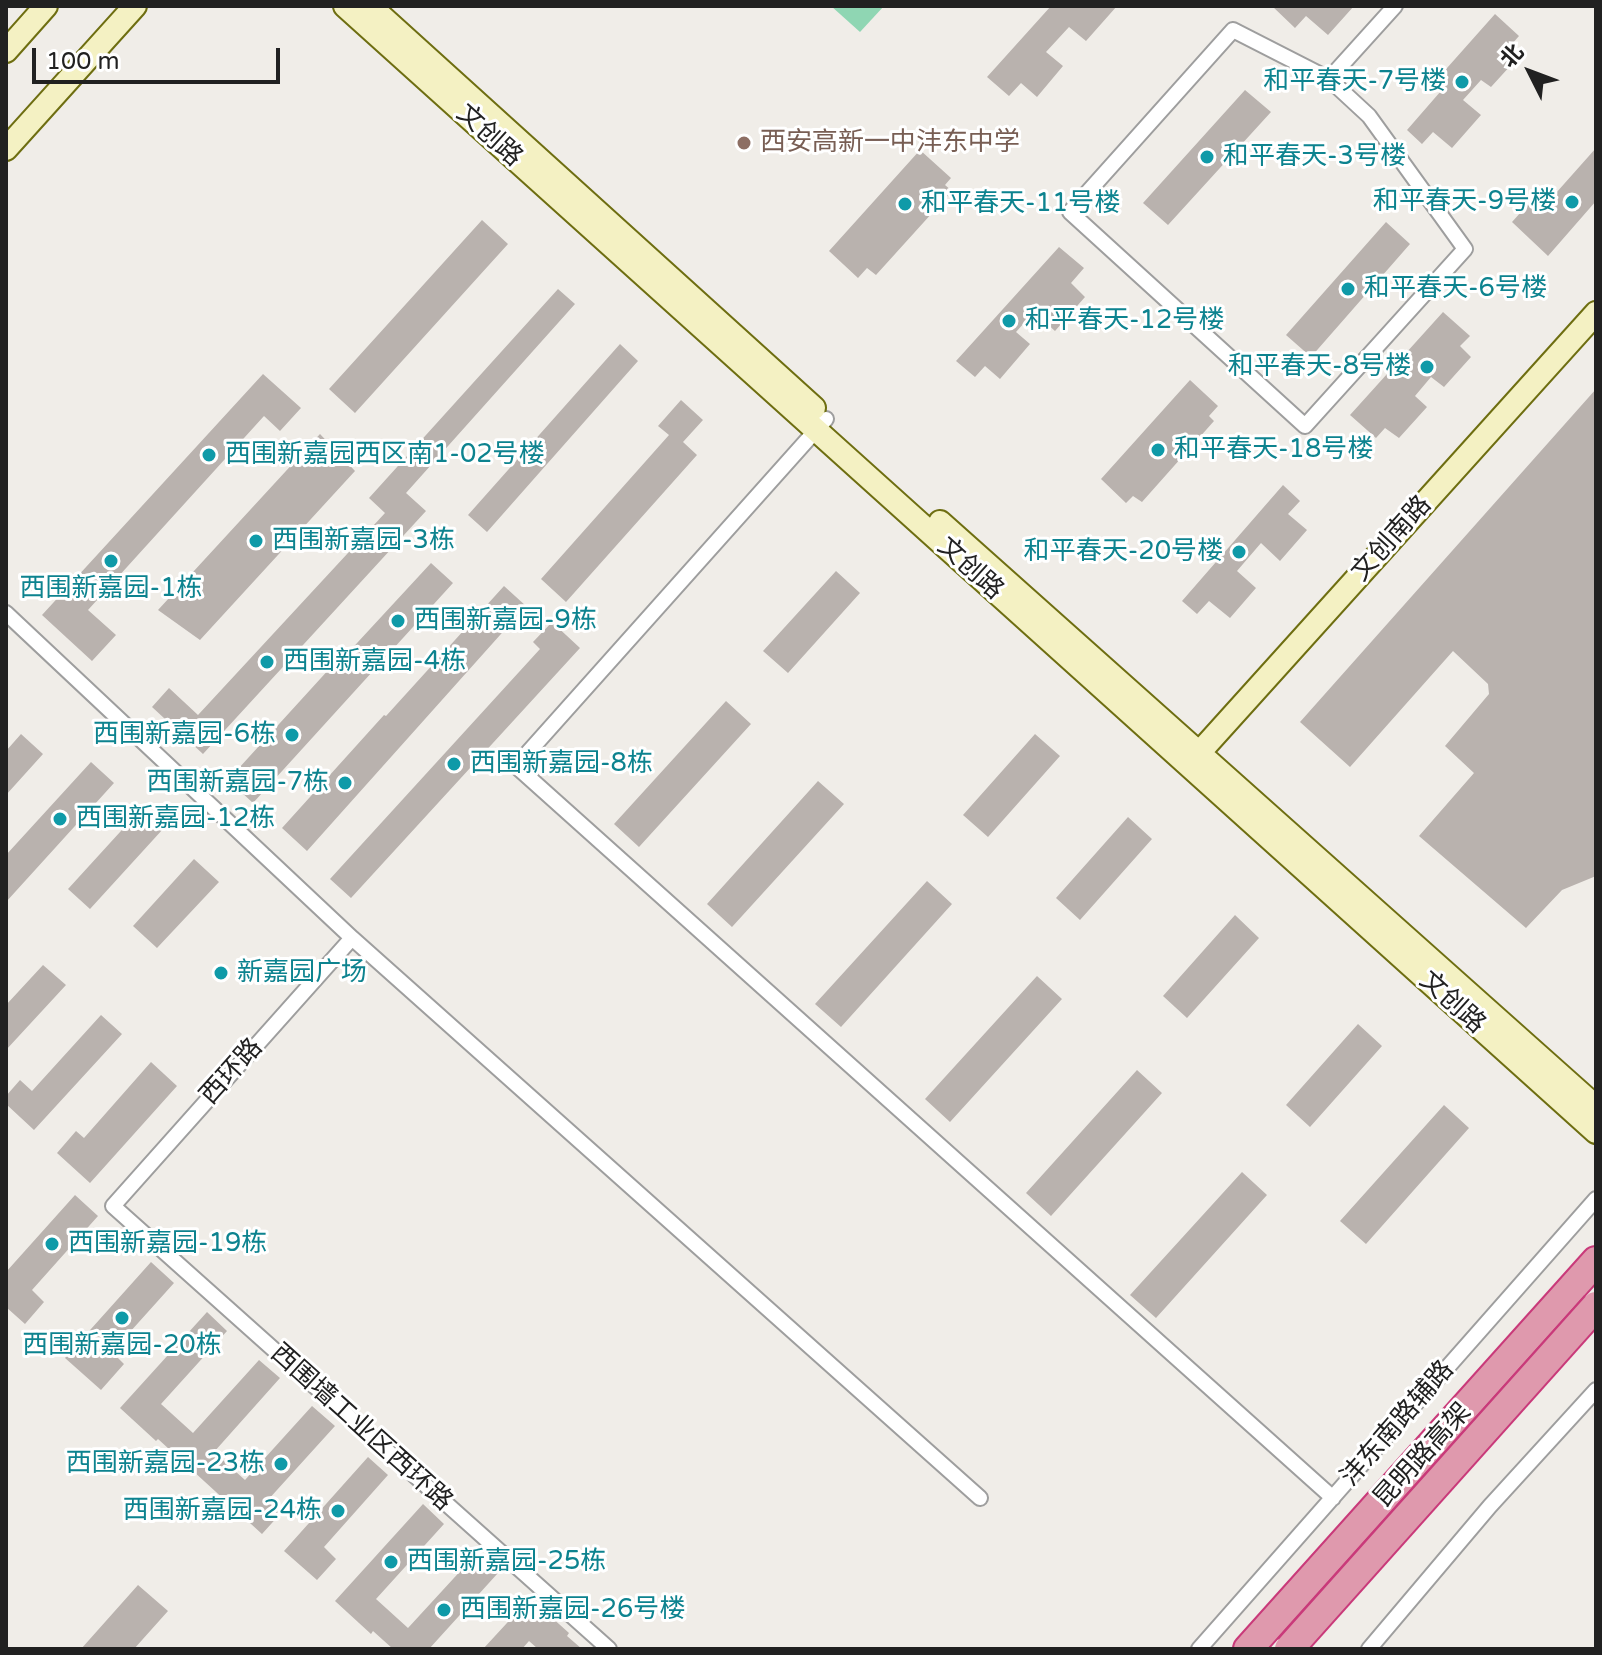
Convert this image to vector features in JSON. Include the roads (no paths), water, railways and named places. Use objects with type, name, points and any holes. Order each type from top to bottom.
[{"type":"highway","name":"昆明路高架","points":[[1248,1649],[1596,1261]]},
{"type":"highway","name":"昆明路高架","points":[[1289,1649],[1596,1306]]},
{"type":"street","points":[[6,51],[46,6]]},
{"type":"street","points":[[6,149],[135,6]]},
{"type":"street","name":"文创路","points":[[345,6],[1194,759],[1596,1107]]},
{"type":"street","name":"文创路","points":[[370,6],[821,425]]},
{"type":"street","points":[[1329,79],[1395,6]]},
{"type":"street","points":[[1233,30],[1329,79],[1369,116],[1465,249],[1305,426],[1070,212],[1233,30]]},
{"type":"street","name":"文创南路","points":[[1194,759],[1596,313]]},
{"type":"street","points":[[821,425],[516,766],[1333,1498]]},
{"type":"street","points":[[6,613],[352,938],[980,1498]]},
{"type":"street","name":"文创路","points":[[1194,759],[1596,1132]]},
{"type":"street","name":"西环路","points":[[113,1206],[352,938]]},
{"type":"street","name":"沣东南路辅路","points":[[1199,1649],[1596,1199]]},
{"type":"street","name":"西围墙工业区西环路","points":[[113,1206],[609,1649]]},
{"type":"street","points":[[1369,1649],[1490,1506],[1596,1390]]},
{"type":"place","name":"和平春天-7号楼","points":[[1462,82]]},
{"type":"place","name":"西安高新一中沣东中学","points":[[744,143]]},
{"type":"place","name":"和平春天-3号楼","points":[[1207,157]]},
{"type":"place","name":"和平春天-9号楼","points":[[1572,202]]},
{"type":"place","name":"和平春天-11号楼","points":[[905,204]]},
{"type":"place","name":"和平春天-6号楼","points":[[1348,289]]},
{"type":"place","name":"和平春天-12号楼","points":[[1009,321]]},
{"type":"place","name":"和平春天-8号楼","points":[[1427,367]]},
{"type":"place","name":"和平春天-18号楼","points":[[1158,450]]},
{"type":"place","name":"西围新嘉园西区南1-02号楼","points":[[209,455]]},
{"type":"place","name":"西围新嘉园-3栋","points":[[256,541]]},
{"type":"place","name":"和平春天-20号楼","points":[[1239,552]]},
{"type":"place","name":"西围新嘉园-1栋","points":[[111,561]]},
{"type":"place","name":"西围新嘉园-9栋","points":[[398,621]]},
{"type":"place","name":"西围新嘉园-4栋","points":[[267,662]]},
{"type":"place","name":"西围新嘉园-6栋","points":[[292,735]]},
{"type":"place","name":"西围新嘉园-8栋","points":[[454,764]]},
{"type":"place","name":"西围新嘉园-7栋","points":[[345,783]]},
{"type":"place","name":"西围新嘉园-12栋","points":[[60,819]]},
{"type":"place","name":"新嘉园广场","points":[[221,973]]},
{"type":"place","name":"西围新嘉园-19栋","points":[[52,1244]]},
{"type":"place","name":"西围新嘉园-20栋","points":[[122,1318]]},
{"type":"place","name":"西围新嘉园-23栋","points":[[281,1464]]},
{"type":"place","name":"西围新嘉园-24栋","points":[[338,1511]]},
{"type":"place","name":"西围新嘉园-25栋","points":[[391,1562]]},
{"type":"place","name":"西围新嘉园-26号楼","points":[[444,1610]]}]
